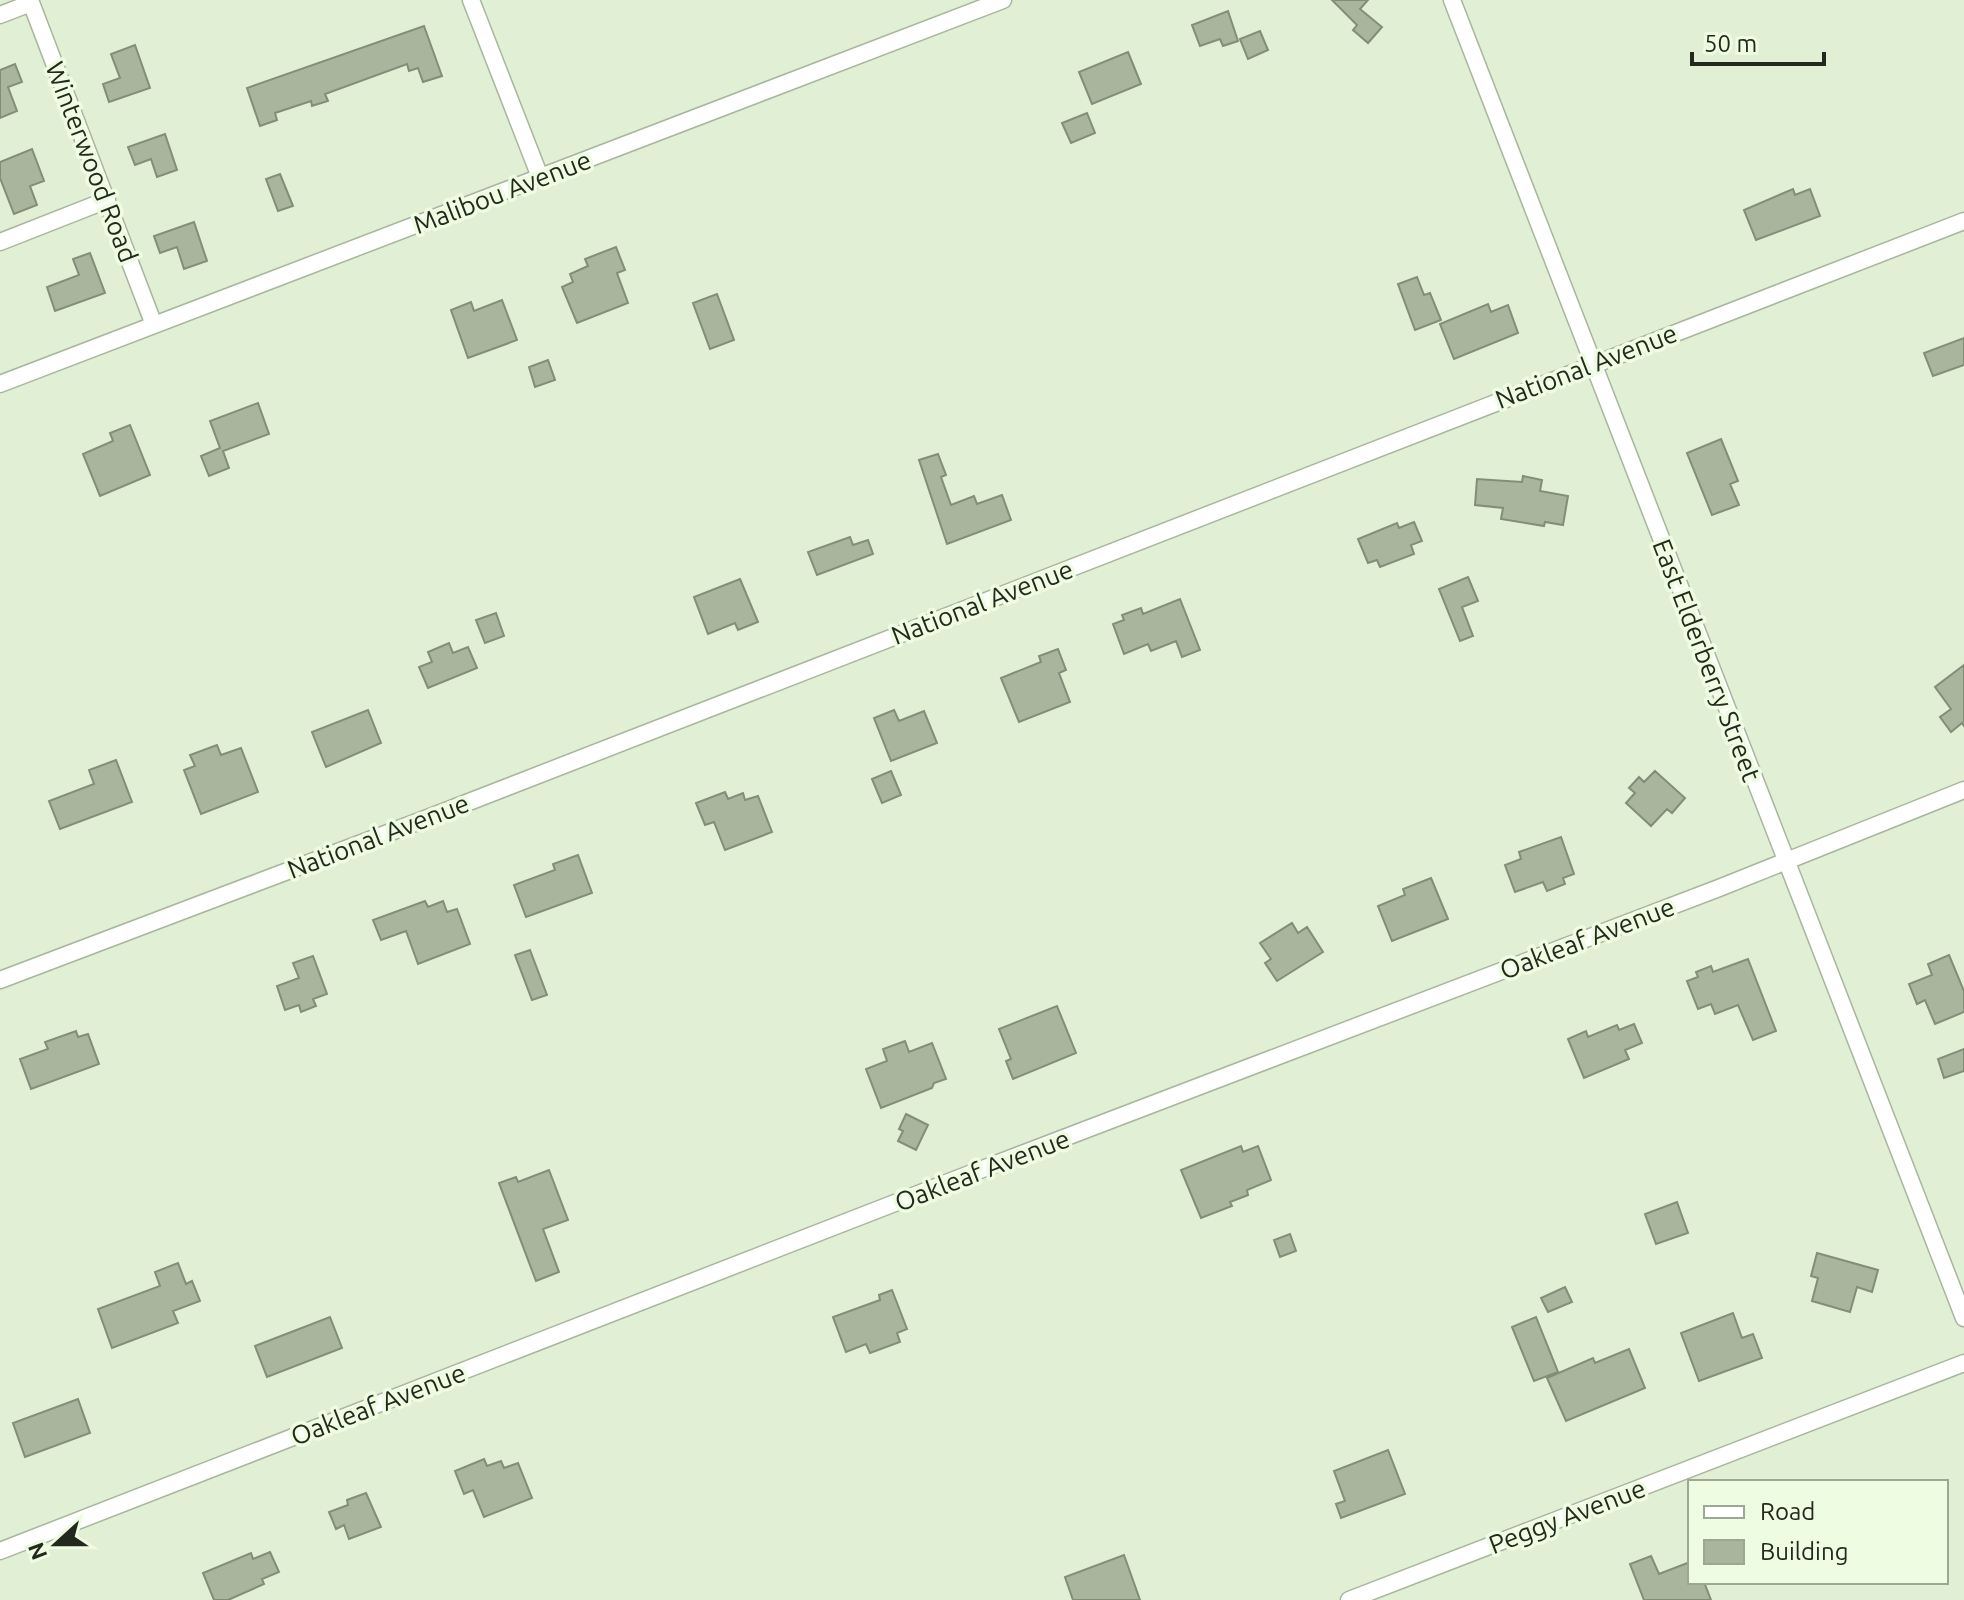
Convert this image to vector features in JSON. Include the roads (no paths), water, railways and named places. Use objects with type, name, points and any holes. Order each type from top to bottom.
[{"type":"street","points":[[471,0],[540,177]]},
{"type":"street","name":"Malibou Avenue","points":[[0,384],[1003,0]]},
{"type":"street","name":"East Elderberry Street","points":[[1452,0],[1964,1318]]},
{"type":"street","points":[[0,15],[31,2]]},
{"type":"street","name":"Winterwood Road","points":[[31,2],[154,325]]},
{"type":"street","points":[[0,242],[107,200]]},
{"type":"street","name":"National Avenue","points":[[0,980],[425,819],[1964,221]]},
{"type":"street","name":"Oakleaf Avenue","points":[[0,1551],[1964,790]]},
{"type":"street","name":"Peggy Avenue","points":[[1349,1600],[1964,1363]]}]
